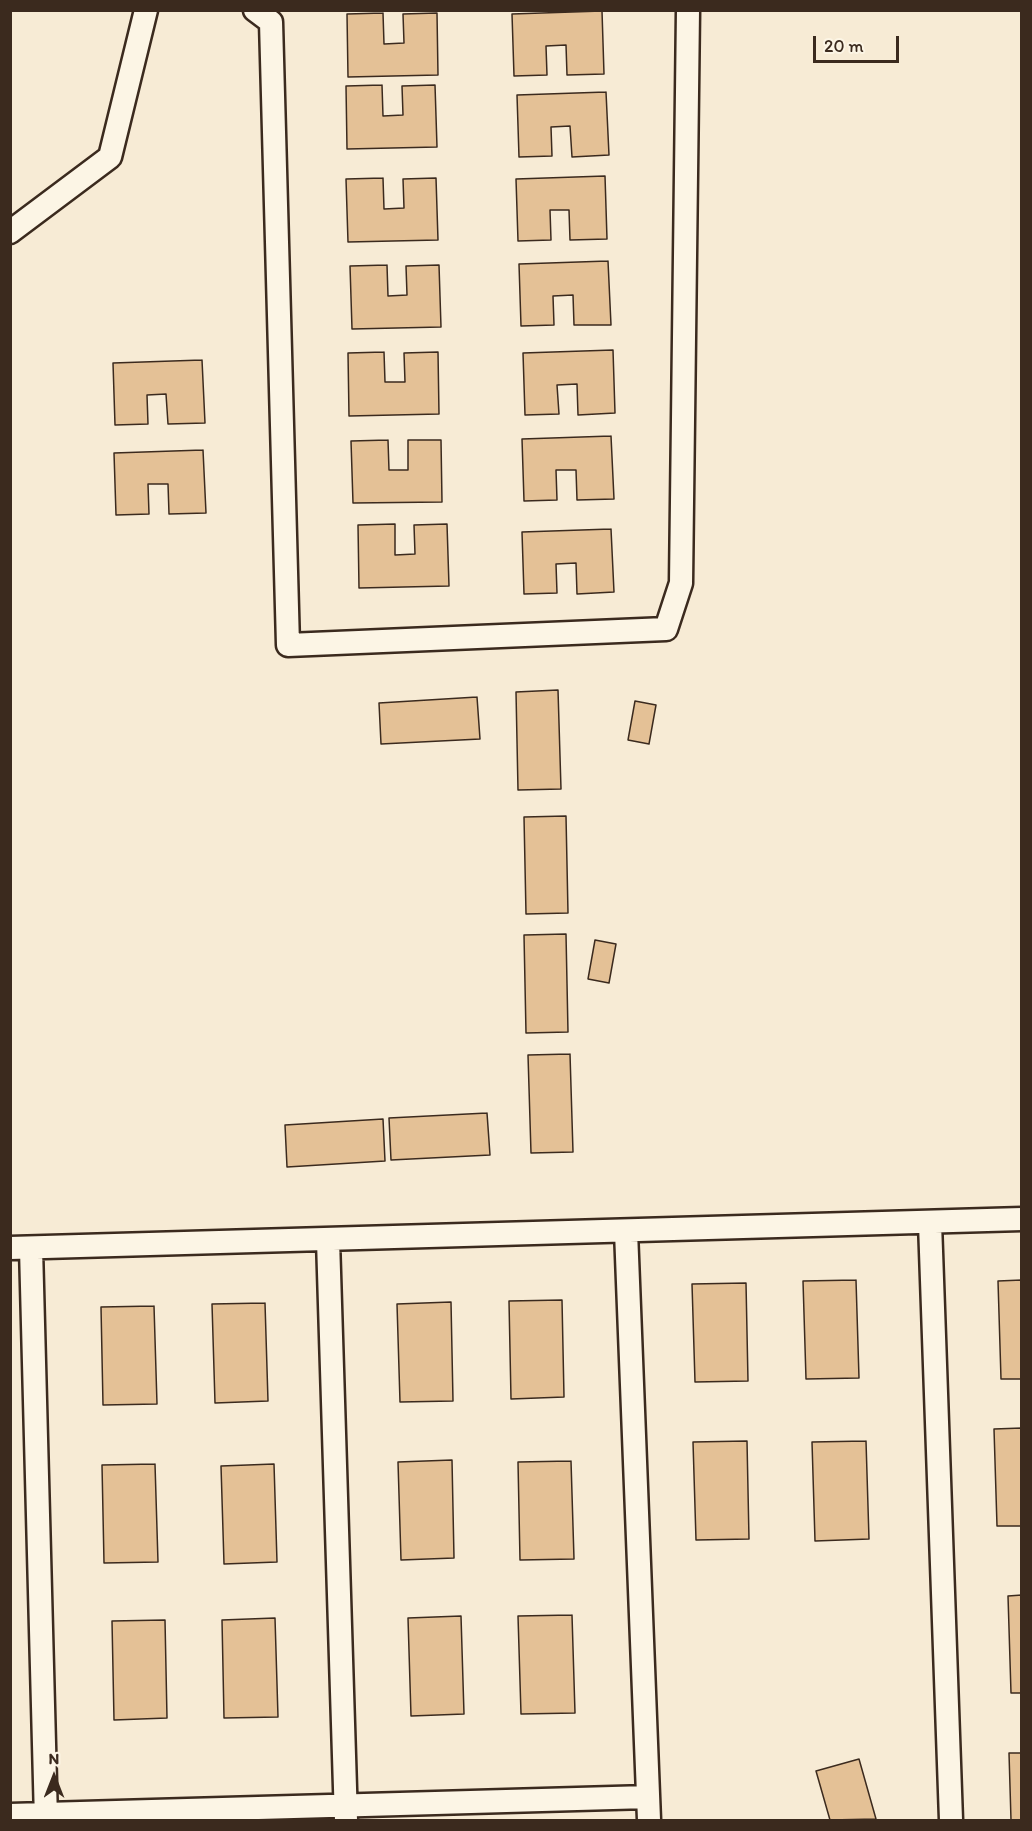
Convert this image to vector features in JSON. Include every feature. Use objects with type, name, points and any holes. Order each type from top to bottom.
[{"type":"street","points":[[10,231],[110,157],[146,10]]},
{"type":"street","points":[[255,10],[271,22],[288,645],[666,629],[681,583],[688,10]]},
{"type":"street","points":[[46,1817],[21,1248],[1022,1219]]},
{"type":"street","points":[[930,1223],[951,1821]]},
{"type":"street","points":[[626,1231],[649,1821]]},
{"type":"street","points":[[328,1240],[346,1813]]},
{"type":"street","points":[[10,1815],[46,1817],[346,1813],[648,1797]]},
{"type":"building","points":[[602,11],[604,74],[567,75],[566,45],[546,46],[547,75],[514,76],[512,14]]},
{"type":"building","points":[[383,13],[384,44],[404,43],[403,14],[437,13],[438,75],[348,77],[347,14]]},
{"type":"building","points":[[382,85],[383,116],[403,115],[402,86],[435,85],[437,147],[347,149],[346,86]]},
{"type":"building","points":[[606,92],[609,155],[572,157],[570,126],[551,127],[552,156],[519,157],[517,95]]},
{"type":"building","points":[[605,176],[607,239],[570,240],[569,210],[550,210],[551,240],[518,241],[516,179]]},
{"type":"building","points":[[383,178],[384,209],[404,208],[403,179],[436,178],[438,240],[348,242],[346,179]]},
{"type":"building","points":[[608,261],[611,325],[574,325],[573,295],[553,296],[554,325],[521,326],[519,264]]},
{"type":"building","points":[[387,265],[388,296],[407,295],[406,266],[439,265],[441,327],[352,329],[350,266]]},
{"type":"building","points":[[613,350],[615,413],[578,415],[577,384],[557,385],[559,414],[525,415],[523,353]]},
{"type":"building","points":[[384,352],[385,382],[405,382],[404,353],[438,352],[439,414],[349,416],[348,353]]},
{"type":"building","points":[[202,360],[205,423],[168,424],[166,394],[147,395],[148,424],[115,425],[113,363]]},
{"type":"building","points":[[611,436],[614,499],[577,500],[576,470],[556,470],[557,500],[524,501],[522,439]]},
{"type":"building","points":[[388,440],[389,470],[408,470],[408,440],[441,440],[442,502],[353,503],[351,441]]},
{"type":"building","points":[[203,450],[206,513],[169,514],[168,484],[148,484],[149,514],[116,515],[114,453]]},
{"type":"building","points":[[395,524],[395,555],[415,554],[414,525],[447,524],[449,586],[359,588],[358,525]]},
{"type":"building","points":[[611,529],[614,592],[577,594],[576,563],[556,564],[557,593],[524,594],[522,532]]},
{"type":"building","points":[[558,690],[561,789],[518,790],[516,692]]},
{"type":"building","points":[[477,697],[480,739],[381,744],[379,703]]},
{"type":"building","points":[[635,701],[656,705],[649,744],[628,740]]},
{"type":"building","points":[[566,816],[568,913],[526,914],[524,817]]},
{"type":"building","points":[[566,934],[568,1032],[526,1033],[524,935]]},
{"type":"building","points":[[595,940],[616,944],[609,983],[588,979]]},
{"type":"building","points":[[570,1054],[573,1152],[531,1153],[528,1055]]},
{"type":"building","points":[[487,1113],[490,1155],[391,1160],[389,1118]]},
{"type":"building","points":[[383,1119],[385,1161],[287,1167],[285,1125]]},
{"type":"building","points":[[856,1280],[859,1378],[806,1379],[803,1281]]},
{"type":"building","points":[[1022,1280],[1022,1379],[1001,1379],[998,1281]]},
{"type":"building","points":[[746,1283],[748,1381],[695,1382],[692,1284]]},
{"type":"building","points":[[562,1300],[564,1397],[511,1399],[509,1301]]},
{"type":"building","points":[[451,1302],[453,1401],[400,1402],[397,1304]]},
{"type":"building","points":[[265,1303],[268,1401],[215,1403],[212,1304]]},
{"type":"building","points":[[154,1306],[157,1404],[103,1405],[101,1307]]},
{"type":"building","points":[[1022,1428],[1022,1526],[997,1526],[994,1429]]},
{"type":"building","points":[[747,1441],[749,1539],[696,1540],[693,1442]]},
{"type":"building","points":[[866,1441],[869,1539],[815,1541],[812,1442]]},
{"type":"building","points":[[452,1460],[454,1558],[401,1560],[398,1462]]},
{"type":"building","points":[[571,1461],[574,1559],[520,1560],[518,1462]]},
{"type":"building","points":[[155,1464],[158,1562],[104,1563],[102,1465]]},
{"type":"building","points":[[274,1464],[277,1562],[224,1564],[221,1466]]},
{"type":"building","points":[[1022,1595],[1022,1693],[1011,1693],[1008,1596]]},
{"type":"building","points":[[572,1615],[575,1713],[521,1714],[518,1616]]},
{"type":"building","points":[[461,1616],[464,1714],[411,1716],[408,1618]]},
{"type":"building","points":[[275,1618],[278,1717],[224,1718],[222,1620]]},
{"type":"building","points":[[165,1620],[167,1718],[114,1720],[112,1621]]},
{"type":"building","points":[[1009,1753],[1022,1753],[1022,1820],[1011,1820]]},
{"type":"building","points":[[859,1759],[876,1819],[830,1820],[816,1771]]}]
